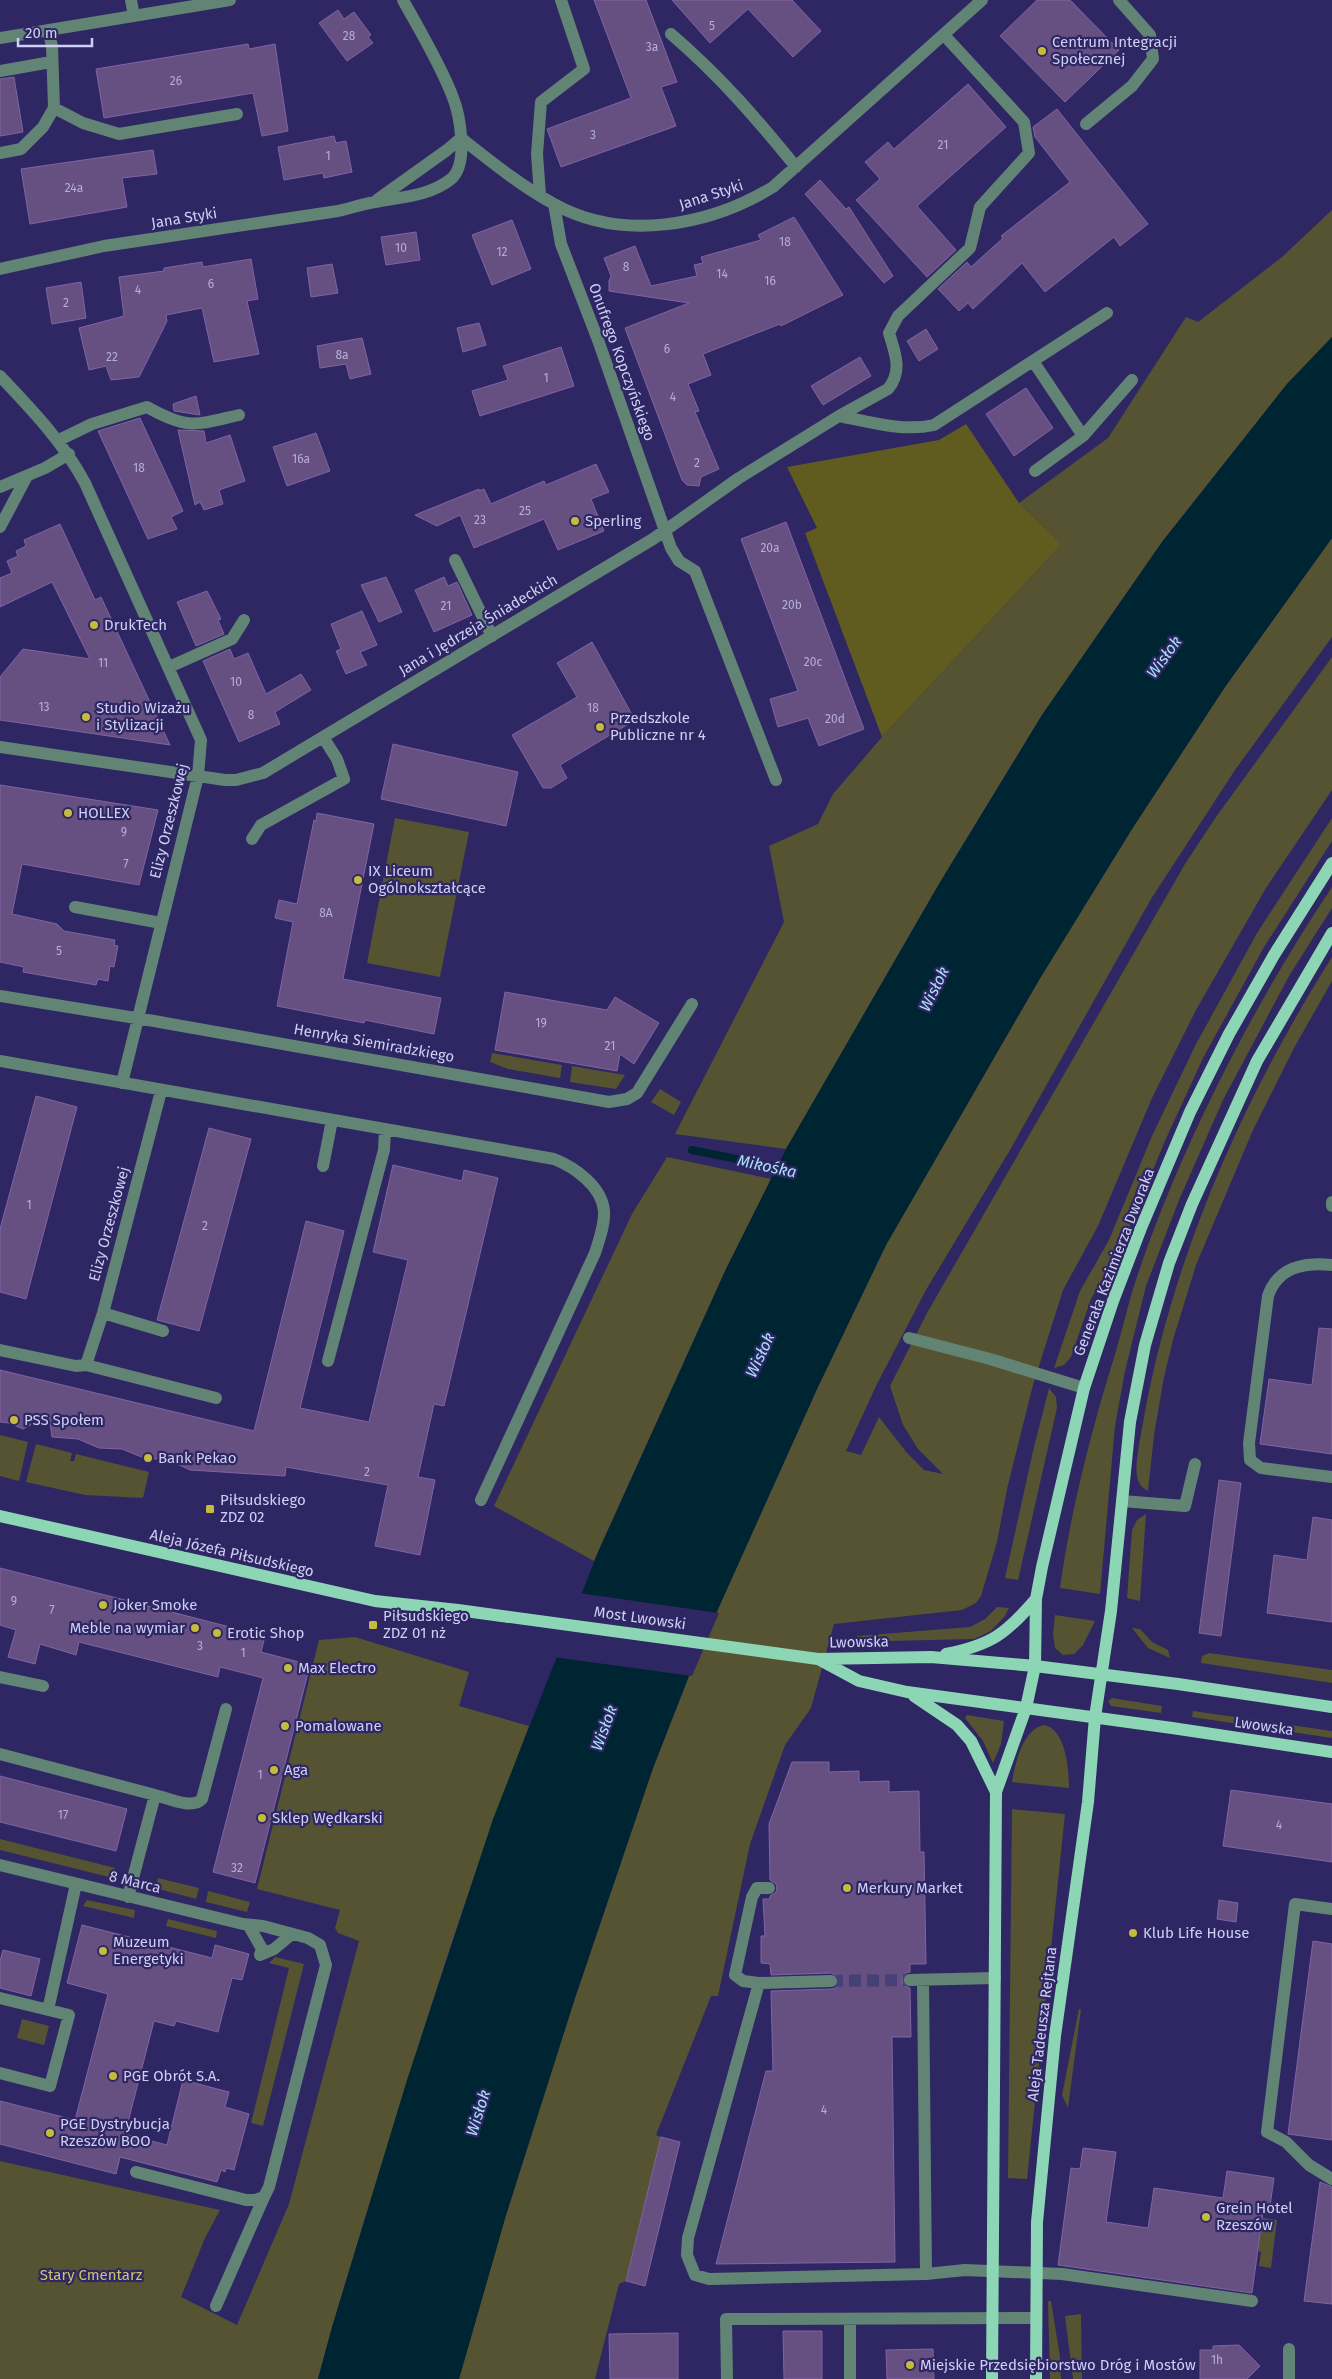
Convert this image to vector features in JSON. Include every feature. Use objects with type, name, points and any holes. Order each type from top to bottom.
[{"type":"main road","name":"Generała Kazimierza Dworaka","points":[[1026,1708],[1035,1666],[1036,1599],[1084,1388],[1113,1301],[1141,1228],[1190,1112],[1229,1034],[1274,955],[1332,863]]},
{"type":"main road","points":[[1100,1674],[1111,1611],[1130,1422],[1144,1346],[1169,1263],[1192,1204],[1256,1061],[1332,933]]},
{"type":"main road","name":"Aleja Józefa Piłsudskiego","points":[[0,1516],[365,1599],[458,1610]]},
{"type":"main road","points":[[931,1657],[970,1649],[1000,1636],[1015,1623],[1036,1599]]},
{"type":"main road","name":"Most Lwowski","points":[[458,1610],[818,1658]]},
{"type":"main road","name":"Lwowska","points":[[818,1658],[931,1657],[1035,1666],[1332,1707]]},
{"type":"main road","name":"Lwowska","points":[[818,1658],[859,1681],[907,1692],[1095,1717],[1332,1752]]},
{"type":"main road","name":"Aleja Tadeusza Rejtana","points":[[1036,2379],[1035,2273],[1037,2222],[1055,2036],[1088,1802],[1100,1674]]},
{"type":"main road","points":[[907,1692],[957,1725],[971,1741],[996,1792]]},
{"type":"main road","points":[[992,2379],[996,1792],[1026,1708]]},
{"type":"street","points":[[131,0],[134,16]]},
{"type":"street","points":[[0,38],[230,0]]},
{"type":"street","points":[[403,0],[453,96],[461,138]]},
{"type":"street","points":[[540,195],[537,154],[540,102],[584,69],[561,0]]},
{"type":"street","name":"Jana Styki","points":[[461,138],[540,195],[574,213],[616,223],[669,224],[708,216],[752,200],[773,187],[982,0]]},
{"type":"street","points":[[1086,124],[1132,86],[1154,59],[1150,35],[1119,0]]},
{"type":"street","points":[[0,152],[21,149],[43,126],[54,108],[51,62],[52,46],[48,30]]},
{"type":"street","points":[[671,34],[698,57],[744,103],[796,168]]},
{"type":"street","name":"Jana i Jędrzeja Śniadeckich","points":[[0,747],[231,780],[248,778],[263,773],[653,539],[732,483],[839,416],[888,389],[893,383],[898,364],[889,333],[898,316],[970,248],[980,207],[1029,153],[1024,122],[944,35]]},
{"type":"street","points":[[0,71],[51,62]]},
{"type":"street","points":[[54,108],[83,123],[119,134],[237,114]]},
{"type":"street","name":"Jana Styki","points":[[374,202],[461,138]]},
{"type":"street","name":"Jana Styki","points":[[0,269],[104,246],[338,211],[374,202],[409,197],[433,189],[452,178],[459,168],[461,138]]},
{"type":"street","name":"Onufrego Kopczyńskiego","points":[[554,204],[561,244],[666,529],[671,548],[679,561],[695,571],[776,780]]},
{"type":"street","points":[[839,416],[902,427],[921,428],[934,425],[1107,313]]},
{"type":"street","points":[[1033,361],[1083,436]]},
{"type":"street","name":"Elizy Orzeszkowej","points":[[0,376],[58,440],[85,483],[201,740],[198,776],[122,1083]]},
{"type":"street","points":[[1035,471],[1083,436],[1132,380]]},
{"type":"street","points":[[58,440],[92,424],[147,407],[173,422],[197,425],[238,415]]},
{"type":"street","points":[[0,487],[27,476],[68,454]]},
{"type":"street","points":[[0,527],[27,476]]},
{"type":"street","points":[[455,560],[492,636]]},
{"type":"street","points":[[169,667],[232,639],[244,620]]},
{"type":"street","points":[[252,839],[261,825],[344,779],[336,759],[323,737]]},
{"type":"street","points":[[75,907],[161,923]]},
{"type":"street","name":"Henryka Siemiradzkiego","points":[[0,996],[138,1018],[579,1097],[618,1102],[628,1099],[642,1086],[692,1004]]},
{"type":"street","points":[[0,1061],[554,1159],[568,1165],[587,1180],[599,1197],[604,1209],[603,1224],[595,1253],[481,1500]]},
{"type":"street","name":"Elizy Orzeszkowej","points":[[86,1365],[102,1313],[161,1091]]},
{"type":"street","points":[[323,1166],[332,1120]]},
{"type":"street","points":[[328,1362],[384,1150],[385,1129]]},
{"type":"street","points":[[1332,1264],[1294,1268],[1277,1277],[1271,1286],[1261,1343],[1249,1454],[1254,1465],[1261,1468],[1332,1477]]},
{"type":"street","points":[[102,1313],[163,1331]]},
{"type":"street","points":[[910,1338],[990,1359],[1084,1388]]},
{"type":"street","points":[[0,1350],[76,1366],[86,1365],[216,1398]]},
{"type":"street","points":[[1122,1501],[1185,1506],[1195,1464]]},
{"type":"street","points":[[0,1677],[43,1686]]},
{"type":"street","points":[[0,1754],[191,1804],[198,1803],[202,1799],[226,1709]]},
{"type":"street","points":[[128,1897],[155,1795]]},
{"type":"street","name":"8 Marca","points":[[0,1865],[249,1926],[263,1926],[308,1938],[320,1945],[326,1965],[269,2187],[264,2197]]},
{"type":"street","points":[[48,2010],[76,1884]]},
{"type":"street","points":[[769,1888],[757,1888],[752,1897],[735,1975],[744,1981],[759,1983],[831,1981]]},
{"type":"street","points":[[1332,1909],[1295,1904],[1267,2132],[1286,2142],[1309,2165],[1332,2179]]},
{"type":"street","points":[[249,1926],[262,1949],[260,1955],[274,1949],[292,1934]]},
{"type":"street","points":[[910,1980],[995,1978]]},
{"type":"street","points":[[923,1980],[926,2274]]},
{"type":"street","points":[[759,1983],[688,2238],[687,2255],[696,2275],[709,2279],[926,2274],[965,2270],[1062,2274],[1252,2301]]},
{"type":"street","points":[[0,1998],[69,2015],[50,2086],[0,2073]]},
{"type":"street","points":[[136,2172],[246,2200],[264,2197]]},
{"type":"street","points":[[216,2306],[264,2197]]},
{"type":"street","points":[[727,2379],[726,2319],[1035,2318]]},
{"type":"street","points":[[850,2319],[850,2379]]},
{"type":"street","points":[[1289,2349],[1289,2379]]},
{"type":"green space","points":[[1332,210],[1332,337],[1287,384],[1162,542],[1042,715],[939,884],[786,1149],[675,1134],[784,922],[769,846],[818,824],[833,794],[882,737],[1062,544],[1019,503],[1108,438],[1186,317],[1198,322],[1282,257]]},
{"type":"green space","points":[[1332,538],[1332,637],[1235,770],[1151,899],[1010,1150],[926,1290],[877,1384],[846,1451],[861,1455],[879,1417],[907,1453],[924,1470],[943,1474],[918,1449],[903,1425],[890,1386],[927,1313],[1185,864],[1216,817],[1332,657],[1332,790],[1266,888],[1196,1010],[1152,1098],[1098,1226],[1063,1290],[1033,1385],[1007,1489],[997,1542],[981,1596],[976,1603],[962,1610],[834,1624],[811,1708],[785,1745],[750,1844],[718,1996],[711,1996],[656,2135],[661,2137],[626,2281],[619,2284],[595,2379],[459,2379],[506,2215],[575,1998],[653,1768],[696,1658],[817,1389],[886,1245],[1039,980],[1132,829],[1225,687]]},
{"type":"green space","points":[[395,818],[469,832],[440,977],[367,963]]},
{"type":"green space","points":[[1332,818],[1332,841],[1264,947],[1203,1058],[1164,1143],[1125,1238],[1091,1299],[1071,1357],[1064,1365],[1054,1368],[1080,1291],[1109,1240],[1152,1136],[1195,1046],[1257,933]]},
{"type":"green space","points":[[1332,887],[1332,908],[1289,976],[1223,1100],[1179,1200],[1146,1286],[1125,1371],[1115,1426],[1100,1594],[1060,1588],[1076,1498],[1091,1439],[1133,1289],[1151,1238],[1194,1133],[1219,1081],[1274,980]]},
{"type":"green space","points":[[1332,957],[1332,981],[1294,1048],[1253,1130],[1196,1265],[1173,1340],[1164,1377],[1154,1435],[1148,1491],[1140,1484],[1137,1474],[1137,1458],[1144,1417],[1157,1356],[1193,1236],[1216,1178],[1242,1121],[1300,1010]]},
{"type":"green space","points":[[492,1053],[562,1065],[560,1078],[508,1069],[490,1062]]},
{"type":"green space","points":[[572,1066],[625,1075],[616,1089],[570,1082]]},
{"type":"green space","points":[[660,1089],[681,1102],[674,1115],[651,1102]]},
{"type":"green space","points":[[667,1157],[771,1179],[726,1269],[594,1561],[494,1506],[632,1214]]},
{"type":"green space","points":[[1049,1388],[1056,1397],[1057,1408],[1018,1580],[1005,1578],[1033,1451]]},
{"type":"green space","points":[[0,1435],[28,1442],[19,1481],[0,1476]]},
{"type":"green space","points":[[36,1444],[72,1453],[70,1461],[74,1461],[76,1454],[149,1472],[143,1498],[85,1495],[26,1482]]},
{"type":"green space","points":[[1146,1514],[1140,1601],[1127,1598],[1132,1530],[1137,1520]]},
{"type":"green space","points":[[997,1607],[1009,1608],[1005,1616],[991,1631],[974,1639],[888,1641],[858,1640],[857,1636],[970,1627],[985,1619]]},
{"type":"green space","points":[[1055,1615],[1095,1621],[1083,1645],[1074,1654],[1063,1655],[1055,1648],[1053,1635]]},
{"type":"green space","points":[[1132,1628],[1140,1629],[1152,1642],[1168,1650],[1170,1658],[1148,1648]]},
{"type":"green space","name":"Stary Cmentarz","points":[[355,1637],[469,1672],[459,1706],[529,1726],[490,1830],[437,1988],[351,2263],[318,2379],[0,2379],[0,2161],[220,2210],[205,2238],[181,2297],[237,2325],[289,2204],[359,1941],[338,1933],[335,1928],[340,1910],[257,1889],[319,1640]]},
{"type":"green space","points":[[1209,1653],[1332,1670],[1332,1683],[1201,1663],[1202,1656]]},
{"type":"green space","points":[[1112,1698],[1162,1706],[1161,1713],[1111,1706],[1108,1701]]},
{"type":"green space","points":[[1193,1711],[1332,1731],[1332,1738],[1192,1717]]},
{"type":"green space","points":[[967,1715],[1004,1721],[1001,1744],[993,1763],[983,1741],[965,1718]]},
{"type":"green space","points":[[1044,1725],[1051,1728],[1062,1742],[1067,1761],[1069,1788],[1012,1782],[1015,1766],[1025,1740],[1037,1728]]},
{"type":"green space","points":[[1012,1809],[1065,1814],[1027,2179],[1008,2178]]},
{"type":"green space","points":[[0,1839],[115,1868],[113,1878],[0,1850]]},
{"type":"green space","points":[[158,1878],[199,1888],[196,1899],[155,1888]]},
{"type":"green space","points":[[208,1891],[250,1902],[247,1912],[206,1902]]},
{"type":"green space","points":[[87,1900],[135,1910],[134,1918],[83,1906]]},
{"type":"green space","points":[[168,1919],[217,1931],[216,1938],[166,1926]]},
{"type":"green space","points":[[275,1957],[304,1964],[263,2126],[251,2123],[289,1968],[269,1963]]},
{"type":"green space","points":[[1079,2009],[1081,2009],[1068,2108],[1062,2095]]},
{"type":"green space","points":[[22,2019],[49,2026],[44,2045],[17,2038]]},
{"type":"green space","points":[[1263,2218],[1277,2220],[1271,2268],[1259,2266],[1261,2252],[1258,2251]]},
{"type":"green space","points":[[1048,2301],[1051,2301],[1060,2357],[1061,2379],[1050,2379]]},
{"type":"green space","points":[[1081,2314],[1082,2379],[1073,2379],[1065,2316]]},
{"type":"shaded area","points":[[966,424],[1019,503],[1062,544],[882,737],[805,533],[817,528],[787,467],[939,440]]},
{"type":"water","name":"Wisłok","points":[[1332,337],[1332,538],[1225,687],[1132,829],[1039,980],[886,1245],[817,1389],[696,1658],[653,1768],[575,1998],[506,2215],[459,2379],[318,2379],[407,2080],[493,1819],[598,1552],[726,1269],[786,1149],[939,884],[1042,715],[1162,542],[1287,384]]},
{"type":"pier","points":[[579,1593],[719,1613],[692,1676],[553,1657]]},
{"type":"building","points":[[594,0],[646,0],[677,82],[661,87],[676,126],[561,167],[547,129],[631,98]]},
{"type":"building","points":[[672,0],[792,0],[821,31],[793,57],[748,9],[710,43]]},
{"type":"building","name":"Centrum Integracji Społecznej","points":[[1037,0],[1070,0],[1119,50],[1065,102],[1000,36]]},
{"type":"building","points":[[338,10],[344,19],[354,12],[371,35],[368,37],[373,43],[347,61],[319,23]]},
{"type":"building","points":[[248,44],[249,49],[275,44],[288,131],[262,136],[253,93],[104,118],[96,69]]},
{"type":"building","points":[[14,77],[23,132],[0,136],[0,79]]},
{"type":"building","points":[[968,84],[1006,127],[917,206],[956,250],[927,277],[856,200],[880,179],[865,162],[888,142],[894,149]]},
{"type":"building","points":[[1057,109],[1148,224],[1120,246],[1114,237],[1045,292],[1022,263],[973,309],[968,303],[959,311],[938,289],[967,262],[971,267],[1003,238],[1001,236],[1070,182],[1035,137],[1033,127]]},
{"type":"building","points":[[334,136],[336,143],[346,141],[352,172],[324,178],[323,173],[284,180],[278,147]]},
{"type":"building","points":[[153,150],[157,174],[122,178],[127,207],[30,224],[21,169]]},
{"type":"building","points":[[820,180],[846,209],[849,207],[893,276],[884,283],[805,194]]},
{"type":"building","points":[[794,217],[843,295],[781,326],[780,324],[703,354],[711,375],[688,384],[699,411],[695,412],[719,469],[701,477],[699,486],[687,485],[682,480],[625,328],[689,303],[609,291],[611,276],[604,258],[635,246],[651,286],[697,276],[694,265],[703,263],[701,257],[761,240],[758,235]]},
{"type":"building","points":[[512,220],[531,269],[492,285],[472,235]]},
{"type":"building","points":[[416,232],[420,260],[386,265],[381,237]]},
{"type":"building","points":[[251,259],[258,299],[247,301],[259,354],[214,362],[202,308],[166,315],[167,321],[139,377],[111,380],[106,366],[89,370],[79,328],[124,316],[119,277],[164,271],[164,268],[202,262],[203,267]]},
{"type":"building","points":[[332,264],[338,293],[311,297],[307,268]]},
{"type":"building","points":[[81,282],[86,318],[52,324],[46,288]]},
{"type":"building","points":[[479,323],[486,345],[463,352],[457,328]]},
{"type":"building","points":[[926,329],[938,349],[919,361],[907,341]]},
{"type":"building","points":[[362,338],[371,374],[350,379],[346,364],[320,368],[317,346]]},
{"type":"building","points":[[561,347],[574,386],[480,416],[472,391],[508,380],[503,366]]},
{"type":"building","points":[[860,357],[871,376],[823,405],[811,386]]},
{"type":"building","points":[[1026,388],[1053,428],[1014,456],[986,414]]},
{"type":"building","points":[[196,396],[200,415],[174,411],[173,404]]},
{"type":"building","points":[[140,418],[183,511],[171,517],[177,529],[148,539],[98,431]]},
{"type":"building","points":[[178,430],[204,431],[206,443],[230,435],[245,481],[219,490],[223,504],[204,510],[200,502],[195,505]]},
{"type":"building","points":[[316,433],[330,471],[287,486],[273,447]]},
{"type":"building","points":[[596,464],[609,492],[591,499],[604,531],[558,550],[544,519],[474,548],[460,515],[437,526],[415,515],[479,489],[479,491],[484,489],[491,504],[544,481],[546,485]]},
{"type":"building","points":[[786,522],[864,729],[819,746],[808,718],[778,727],[770,699],[798,691],[741,539]]},
{"type":"building","points":[[60,524],[95,600],[101,597],[170,745],[0,720],[0,677],[23,649],[90,659],[52,582],[0,607],[0,578],[12,573],[7,561],[18,556],[16,551],[26,546],[24,540]]},
{"type":"building","points":[[386,577],[402,612],[379,622],[361,585]]},
{"type":"building","points":[[444,577],[448,586],[457,582],[472,615],[434,632],[415,590]]},
{"type":"building","points":[[207,591],[221,619],[218,620],[224,634],[196,646],[177,602]]},
{"type":"building","points":[[362,611],[377,645],[360,652],[367,665],[346,674],[336,651],[341,649],[331,624]]},
{"type":"building","points":[[592,642],[635,720],[560,765],[567,778],[551,788],[543,788],[512,735],[577,697],[557,663]]},
{"type":"building","points":[[230,649],[234,659],[248,653],[266,694],[301,674],[311,690],[275,712],[280,724],[239,742],[203,661]]},
{"type":"building","points":[[393,744],[518,772],[506,826],[381,799]]},
{"type":"building","points":[[0,785],[158,810],[139,885],[22,864],[12,914],[57,924],[64,931],[115,940],[114,945],[118,946],[114,967],[110,966],[108,981],[98,979],[96,985],[23,972],[24,967],[0,962]]},
{"type":"building","points":[[317,813],[374,824],[343,979],[441,998],[434,1034],[365,1020],[364,1023],[277,1006],[293,922],[275,918],[279,900],[297,904]]},
{"type":"building","points":[[505,992],[607,1010],[615,997],[659,1023],[634,1064],[620,1054],[617,1071],[495,1050]]},
{"type":"building","points":[[36,1096],[77,1107],[26,1299],[0,1292],[0,1229]]},
{"type":"building","points":[[209,1128],[251,1139],[199,1331],[157,1320]]},
{"type":"building","points":[[393,1165],[462,1181],[464,1170],[498,1178],[444,1406],[434,1404],[418,1477],[435,1480],[420,1555],[375,1546],[388,1485],[286,1467],[285,1476],[190,1470],[169,1460],[144,1458],[122,1449],[99,1448],[78,1439],[52,1437],[49,1415],[23,1429],[9,1423],[0,1422],[0,1370],[254,1431],[306,1221],[344,1231],[300,1408],[369,1422],[408,1260],[373,1252]]},
{"type":"building","points":[[1319,1328],[1332,1329],[1332,1454],[1260,1444],[1269,1379],[1312,1385]]},
{"type":"building","points":[[1219,1480],[1241,1483],[1221,1636],[1199,1633]]},
{"type":"building","points":[[1313,1517],[1332,1520],[1332,1622],[1267,1613],[1274,1555],[1307,1560]]},
{"type":"building","points":[[0,1568],[265,1636],[261,1652],[310,1665],[255,1883],[213,1872],[263,1678],[220,1667],[218,1677],[79,1642],[76,1655],[40,1644],[35,1664],[8,1657],[16,1630],[0,1625]]},
{"type":"building","points":[[792,1762],[829,1762],[829,1772],[859,1771],[859,1782],[889,1781],[889,1792],[919,1791],[920,1852],[924,1852],[926,1964],[910,1964],[910,1972],[905,1973],[902,1980],[903,1985],[910,1988],[911,2037],[892,2037],[895,2262],[716,2264],[766,2071],[773,2071],[771,1991],[831,1989],[836,1988],[839,1981],[838,1976],[831,1973],[771,1975],[770,1964],[761,1963],[761,1936],[765,1936],[763,1899],[770,1899],[770,1896],[776,1892],[777,1888],[776,1884],[770,1880],[769,1824]]},
{"type":"building","points":[[0,1776],[127,1809],[116,1851],[0,1822]]},
{"type":"building","points":[[1231,1790],[1332,1804],[1332,1862],[1223,1846]]},
{"type":"building","points":[[1219,1900],[1238,1903],[1236,1922],[1217,1919]]},
{"type":"building","name":"PGE Obrót S.A.","points":[[82,1925],[212,1958],[215,1945],[249,1954],[242,1980],[232,1978],[218,2032],[176,2021],[174,2026],[154,2021],[125,2134],[167,2145],[183,2080],[229,2092],[225,2107],[249,2114],[234,2170],[226,2168],[225,2172],[221,2170],[217,2182],[120,2157],[116,2174],[0,2144],[0,2101],[75,2120],[108,1994],[67,1983]]},
{"type":"building","points":[[1313,1941],[1332,1944],[1332,2140],[1288,2134]]},
{"type":"building","points":[[3,1950],[40,1959],[31,1996],[0,1988],[0,1961]]},
{"type":"building","points":[[661,2137],[680,2142],[645,2286],[626,2281]]},
{"type":"building","name":"Grein Hotel Rzeszów","points":[[1083,2148],[1116,2152],[1106,2222],[1148,2228],[1154,2188],[1223,2198],[1227,2171],[1274,2178],[1270,2206],[1264,2205],[1252,2293],[1058,2265],[1071,2168],[1080,2169]]},
{"type":"building","points":[[1320,2182],[1332,2187],[1332,2304],[1304,2301]]},
{"type":"building","points":[[783,2331],[822,2331],[822,2379],[784,2379]]},
{"type":"building","points":[[678,2333],[678,2379],[610,2379],[609,2334]]},
{"type":"building","points":[[1239,2345],[1260,2366],[1247,2379],[1200,2379],[1200,2350],[1213,2350],[1213,2346]]},
{"type":"building","name":"Miejskie Przedsiębiorstwo Dróg i Mostów","points":[[933,2349],[934,2379],[887,2379],[886,2350]]},
{"type":"waterway","name":"Mikośka","points":[[692,1150],[786,1169]]},
{"type":"tunnel","points":[[831,1981],[910,1980]]},
{"type":"place","name":"Centrum Integracji Społecznej","points":[[1042,51]]},
{"type":"place","name":"Sperling","points":[[575,521]]},
{"type":"place","name":"DrukTech","points":[[94,625]]},
{"type":"place","name":"Studio Wizażu i Stylizacji","points":[[86,717]]},
{"type":"place","name":"Przedszkole Publiczne nr 4","points":[[600,727]]},
{"type":"place","name":"HOLLEX","points":[[68,813]]},
{"type":"place","name":"IX Liceum Ogólnokształcące","points":[[358,880]]},
{"type":"place","name":"PSS Społem","points":[[14,1420]]},
{"type":"place","name":"Bank Pekao","points":[[148,1458]]},
{"type":"place","name":"Piłsudskiego ZDZ 02","points":[[210,1509]]},
{"type":"place","name":"Joker Smoke","points":[[103,1605]]},
{"type":"place","name":"Piłsudskiego ZDZ 01 nż","points":[[373,1625]]},
{"type":"place","name":"Meble na wymiar","points":[[195,1628]]},
{"type":"place","name":"Erotic Shop","points":[[217,1633]]},
{"type":"place","name":"Max Electro","points":[[288,1668]]},
{"type":"place","name":"Pomalowane","points":[[285,1726]]},
{"type":"place","name":"Aga","points":[[274,1770]]},
{"type":"place","name":"Sklep Wędkarski","points":[[262,1818]]},
{"type":"place","name":"Merkury Market","points":[[847,1888]]},
{"type":"place","name":"Klub Life House","points":[[1133,1933]]},
{"type":"place","name":"Muzeum Energetyki","points":[[103,1951]]},
{"type":"place","name":"PGE Obrót S.A.","points":[[113,2076]]},
{"type":"place","name":"PGE Dystrybucja Rzeszów BOO","points":[[50,2133]]},
{"type":"place","name":"Grein Hotel Rzeszów","points":[[1206,2217]]},
{"type":"place","name":"Miejskie Przedsiębiorstwo Dróg i Mostów","points":[[910,2365]]}]
